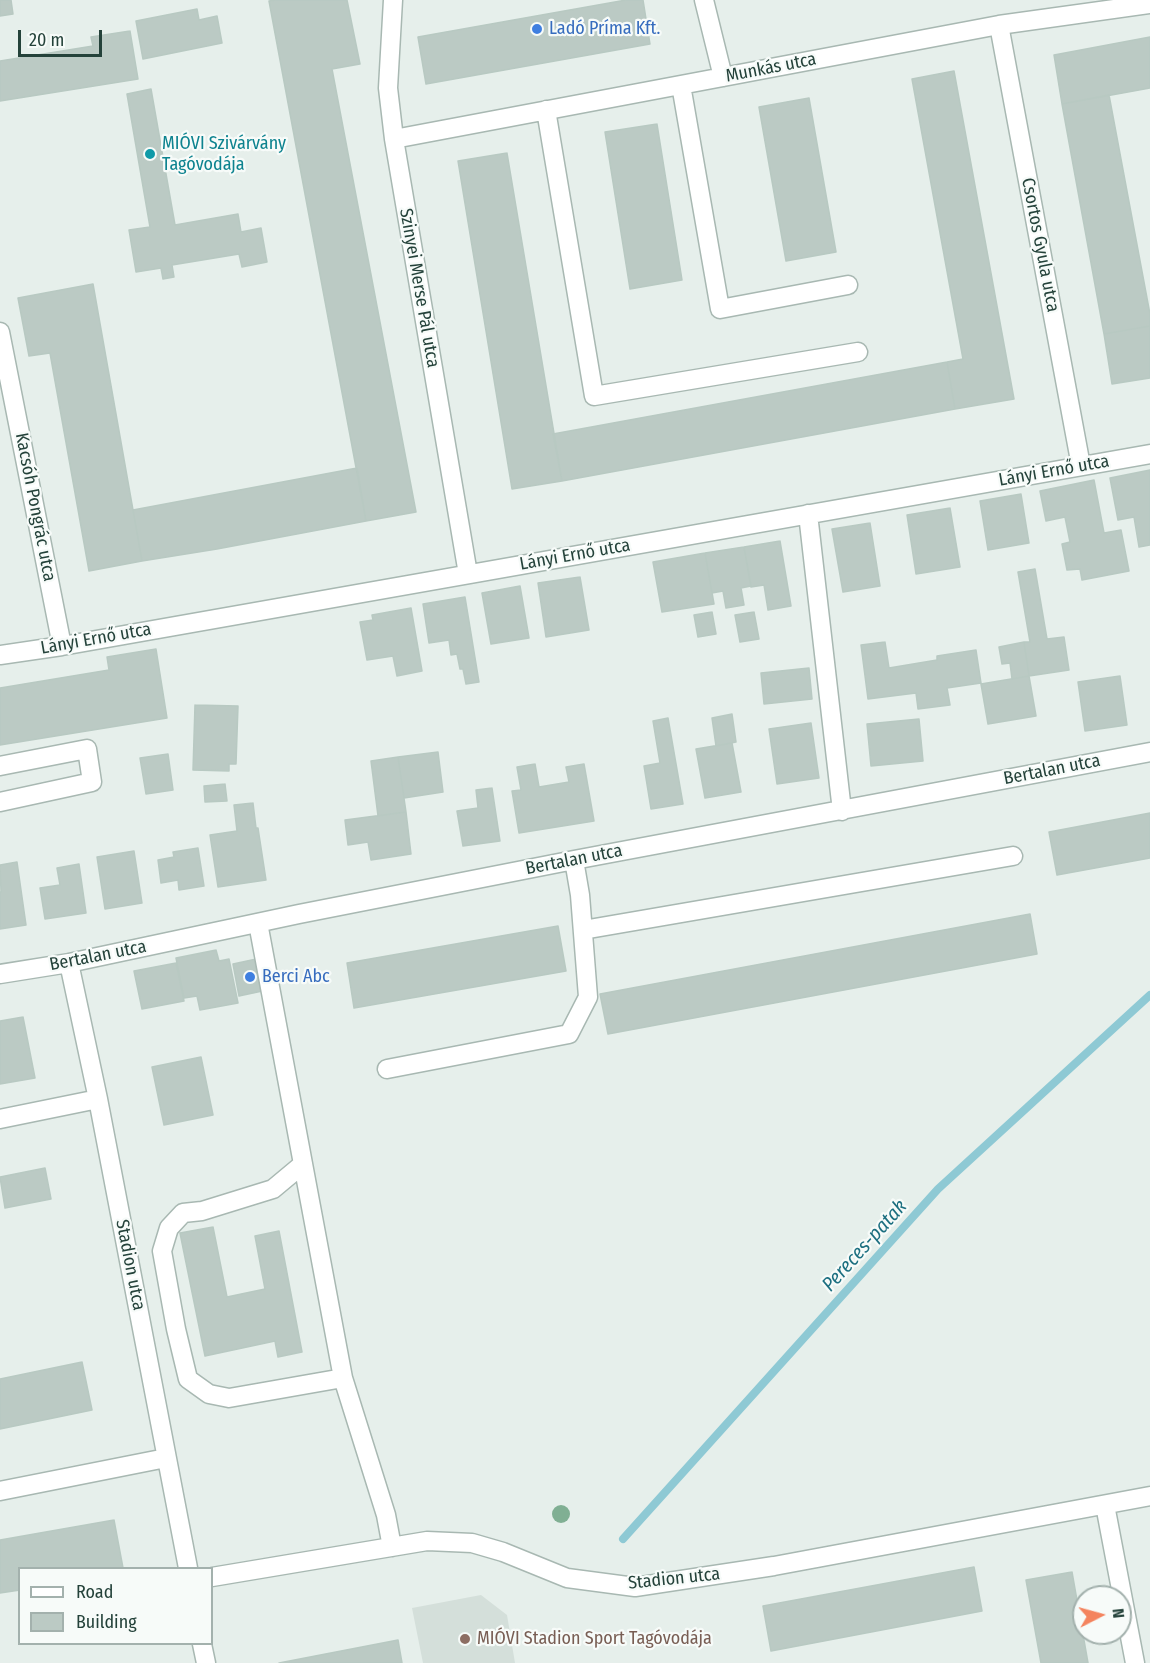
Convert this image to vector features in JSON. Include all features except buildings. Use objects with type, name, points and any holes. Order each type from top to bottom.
[{"type":"street","name":"Szinyei Merse Pál utca","points":[[393,0],[388,88],[394,139],[468,574]]},
{"type":"street","points":[[704,0],[723,77]]},
{"type":"street","name":"Munkás utca","points":[[394,139],[999,25],[1150,4]]},
{"type":"street","name":"Csortos Gyula utca","points":[[999,25],[1081,466]]},
{"type":"street","points":[[681,85],[720,309],[849,285]]},
{"type":"street","points":[[546,110],[594,396],[858,352]]},
{"type":"street","name":"Kacsóh Pongrác utca","points":[[0,332],[62,646]]},
{"type":"street","name":"Lányi Ernő utca","points":[[0,655],[62,646],[1150,454]]},
{"type":"street","points":[[808,514],[842,811]]},
{"type":"street","points":[[0,766],[87,749],[92,782],[0,802]]},
{"type":"street","name":"Bertalan utca","points":[[0,974],[69,963],[574,860],[1150,752]]},
{"type":"street","points":[[583,930],[1013,856]]},
{"type":"street","points":[[387,1069],[569,1034],[588,997],[580,895],[574,860]]},
{"type":"street","points":[[258,923],[343,1378],[386,1515],[392,1547]]},
{"type":"street","name":"Stadion utca","points":[[69,963],[98,1099],[188,1567]]},
{"type":"street","points":[[0,1119],[98,1099]]},
{"type":"street","points":[[303,1164],[273,1189],[202,1211],[183,1213],[170,1228],[162,1251],[176,1329],[188,1379],[208,1394],[229,1398],[343,1378]]},
{"type":"street","points":[[0,1491],[166,1458]]},
{"type":"street","name":"Stadion utca","points":[[213,1577],[427,1541],[472,1543],[503,1552],[567,1578],[635,1587],[774,1566],[1150,1496]]},
{"type":"street","points":[[1105,1505],[1136,1663]]},
{"type":"street","points":[[202,1645],[206,1663]]},
{"type":"shaded area","name":"MIÓVI Stadion Sport Tagóvodája","points":[[481,1595],[507,1615],[515,1663],[423,1663],[412,1608]]},
{"type":"waterway","name":"Pereces-patak","points":[[623,1539],[938,1189],[1150,995]]},
{"type":"place","name":"Ladó Príma Kft.","points":[[537,29]]},
{"type":"place","name":"MIÓVI Szivárvány Tagóvodája","points":[[150,154]]},
{"type":"place","name":"Berci Abc","points":[[250,977]]},
{"type":"place","name":"MIÓVI Stadion Sport Tagóvodája","points":[[465,1639]]}]
